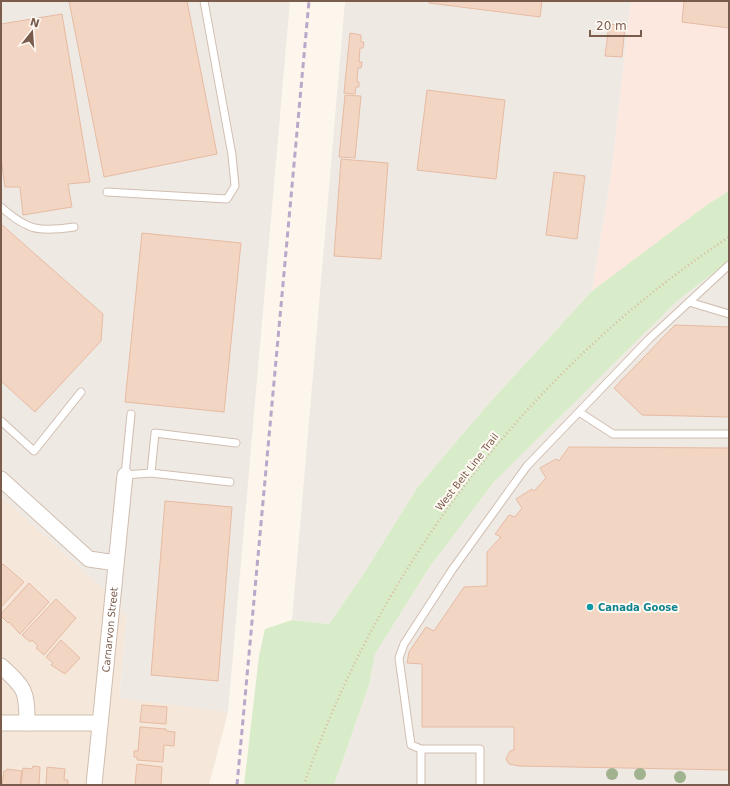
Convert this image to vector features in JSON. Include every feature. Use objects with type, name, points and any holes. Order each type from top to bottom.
[{"type":"street","name":"Carnarvon Street","points":[[94,785],[125,475]]},
{"type":"street","points":[[1,479],[89,559],[116,563]]},
{"type":"street","points":[[1,666],[17,680],[25,691],[27,701],[27,723]]},
{"type":"street","points":[[1,723],[100,723]]},
{"type":"lane","points":[[107,192],[227,199],[235,186],[232,155],[204,1]]},
{"type":"lane","points":[[1,207],[19,223],[47,231],[74,228]]},
{"type":"lane","points":[[480,785],[480,749],[421,748],[411,745],[399,658],[404,644],[452,570],[527,466],[649,339],[729,265]]},
{"type":"lane","points":[[689,302],[729,314]]},
{"type":"lane","points":[[1,421],[34,452],[81,392]]},
{"type":"lane","points":[[579,412],[613,434],[729,434]]},
{"type":"lane","points":[[131,414],[125,475],[151,473],[230,482]]},
{"type":"lane","points":[[151,473],[155,433],[236,444]]},
{"type":"lane","points":[[421,748],[421,785]]},
{"type":"path","name":"West Belt Line Trail","points":[[304,785],[351,670],[373,625],[450,505],[522,417],[571,364],[630,312],[708,251],[729,237]]},
{"type":"shaded area","points":[[1,1],[290,1],[228,712],[119,698],[127,616],[100,586],[1,496]]},
{"type":"shaded area","points":[[345,1],[631,1],[611,176],[592,291],[484,409],[417,488],[363,575],[329,624],[292,620]]},
{"type":"shaded area","points":[[631,1],[729,1],[729,191],[708,204],[592,291],[611,176]]},
{"type":"shaded area","name":"Canada Goose","points":[[729,261],[729,785],[334,785],[369,685],[375,654],[431,565],[494,482],[677,301]]},
{"type":"shaded area","points":[[1,496],[100,586],[127,616],[119,697],[228,712],[209,785],[1,785]]},
{"type":"green space","points":[[729,191],[729,261],[677,301],[494,482],[431,565],[375,654],[369,685],[334,785],[244,785],[259,656],[265,629],[292,620],[329,624],[363,575],[417,488],[484,409],[592,291],[708,204]]},
{"type":"building","points":[[69,1],[187,1],[217,154],[104,177]]},
{"type":"building","points":[[429,1],[542,1],[540,17],[429,3]]},
{"type":"building","points":[[684,1],[729,1],[729,28],[682,22]]},
{"type":"building","points":[[62,14],[90,182],[68,184],[72,207],[23,215],[20,187],[5,187],[1,158],[1,24]]},
{"type":"building","points":[[609,24],[625,26],[622,57],[605,56]]},
{"type":"building","points":[[350,33],[361,35],[361,42],[364,42],[363,48],[360,48],[359,62],[362,62],[361,68],[358,68],[357,81],[359,82],[359,87],[356,87],[355,94],[344,93]]},
{"type":"building","points":[[427,90],[505,100],[496,179],[417,170]]},
{"type":"building","points":[[345,95],[361,96],[355,158],[339,157]]},
{"type":"building","points":[[341,159],[388,163],[381,259],[334,256]]},
{"type":"building","points":[[554,172],[585,176],[577,239],[546,235]]},
{"type":"building","points":[[1,224],[103,314],[101,341],[35,412],[1,381]]},
{"type":"building","points":[[142,233],[241,243],[224,412],[125,402]]},
{"type":"building","points":[[675,325],[729,327],[729,417],[642,415],[614,388]]},
{"type":"building","name":"Canada Goose","points":[[569,447],[729,448],[729,770],[519,766],[509,764],[506,759],[510,751],[514,750],[514,727],[422,727],[422,664],[407,663],[409,652],[426,627],[434,631],[464,587],[487,586],[487,552],[501,537],[495,534],[509,515],[515,517],[522,508],[516,499],[532,489],[534,491],[546,478],[540,468],[556,459],[559,461]]},
{"type":"building","points":[[165,501],[232,507],[218,681],[151,675]]},
{"type":"building","points":[[3,564],[24,582],[1,607],[1,567]]},
{"type":"building","points":[[29,583],[49,602],[20,634],[1,616],[1,614]]},
{"type":"building","points":[[56,599],[76,618],[44,655],[36,648],[38,646],[32,640],[30,642],[22,635]]},
{"type":"building","points":[[61,640],[80,658],[65,674],[51,665],[53,663],[46,657]]},
{"type":"building","points":[[142,705],[167,707],[166,724],[140,722]]},
{"type":"building","points":[[140,727],[166,729],[166,731],[175,732],[174,746],[164,745],[163,762],[137,760],[137,757],[134,757],[134,751],[138,751]]},
{"type":"building","points":[[137,764],[162,767],[161,785],[135,785]]},
{"type":"building","points":[[33,766],[40,767],[39,785],[21,785],[23,768],[32,769]]},
{"type":"building","points":[[47,767],[65,769],[64,780],[68,780],[68,785],[46,785]]},
{"type":"building","points":[[7,769],[22,771],[20,785],[2,785],[4,771]]},
{"type":"railway","points":[[237,785],[309,1]]},
{"type":"place","name":"Canada Goose","points":[[590,607]]}]
